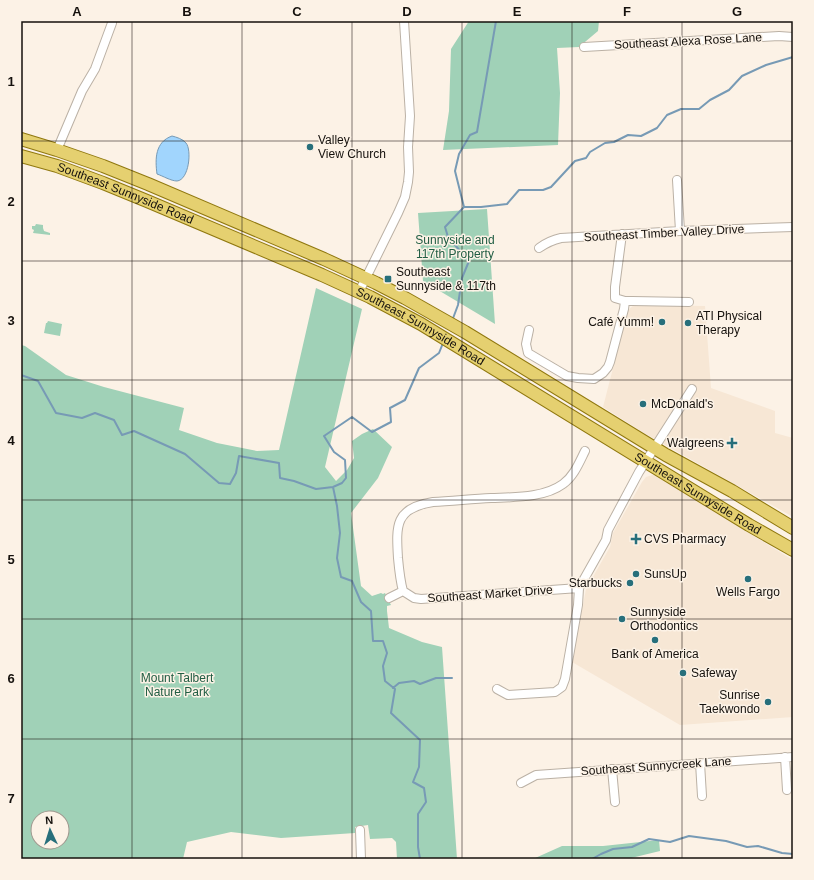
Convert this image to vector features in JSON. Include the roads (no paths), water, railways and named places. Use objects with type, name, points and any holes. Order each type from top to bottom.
[{"type":"main road","name":"Southeast Sunnyside Road","points":[[21,140],[57,150],[148,184],[366,278],[465,332],[655,448],[732,491],[793,528]]},
{"type":"main road","name":"Southeast Sunnyside Road","points":[[21,156],[57,166],[116,188],[359,292],[421,324],[793,550]]},
{"type":"street","points":[[57,150],[82,91],[95,68],[112,21]]},
{"type":"street","points":[[359,292],[398,213],[405,197],[408,182],[410,116],[404,21]]},
{"type":"street","name":"Southeast Alexa Rose Lane","points":[[584,47],[779,36],[793,37]]},
{"type":"street","points":[[677,180],[680,231]]},
{"type":"street","name":"Southeast Timber Valley Drive","points":[[539,248],[554,239],[680,231],[793,228]]},
{"type":"street","points":[[622,234],[615,298],[625,301],[689,302]]},
{"type":"street","points":[[528,330],[526,344],[528,353],[567,376],[594,379],[603,373],[610,362],[625,301]]},
{"type":"street","points":[[497,689],[508,695],[555,692],[562,687],[565,678],[578,605],[579,588],[606,540],[608,530],[639,472],[692,389]]},
{"type":"street","points":[[389,598],[404,591],[401,583],[397,537],[400,520],[411,508],[421,504],[433,502],[522,496],[543,493],[556,488],[570,477],[585,451]]},
{"type":"street","name":"Southeast Market Drive","points":[[404,591],[414,598],[421,599],[579,588]]},
{"type":"street","points":[[787,790],[789,757]]},
{"type":"street","name":"Southeast Sunnycreek Lane","points":[[521,783],[536,775],[789,757]]},
{"type":"street","points":[[700,763],[702,796]]},
{"type":"street","points":[[612,769],[615,802]]},
{"type":"street","points":[[360,830],[361,859]]},
{"type":"water","points":[[172,136],[185,142],[189,152],[187,170],[184,176],[177,181],[157,174],[157,152],[162,142]]},
{"type":"waterway","points":[[452,321],[458,305],[462,278],[469,261],[448,237],[445,227],[464,207],[455,171],[459,154],[470,135],[477,132],[496,21]]},
{"type":"waterway","points":[[464,207],[507,204],[519,190],[543,190],[551,187],[575,161],[586,158],[590,152],[605,143],[614,142],[628,135],[641,136],[657,128],[667,115],[681,109],[699,109],[710,100],[729,90],[742,76],[766,65],[793,57]]},
{"type":"waterway","points":[[21,375],[38,381],[56,413],[82,418],[95,413],[114,420],[122,435],[134,431],[185,454],[219,483],[230,484],[236,473],[239,456],[279,463],[280,478],[294,481],[316,489],[333,487],[342,483],[346,478],[345,460],[334,452],[324,436],[352,417],[372,432],[391,422],[390,408],[405,400],[419,368],[439,353],[443,343]]},
{"type":"waterway","points":[[333,487],[340,533],[337,558],[341,577],[352,581],[361,602],[371,611],[373,641],[383,641],[387,653],[383,666],[385,681],[395,689],[391,713],[420,740],[419,767],[413,782],[424,788],[426,802],[418,814],[418,847],[420,859]]},
{"type":"waterway","points":[[393,688],[399,683],[414,681],[420,684],[436,678],[452,678]]},
{"type":"waterway","points":[[592,859],[613,849],[632,847],[649,839],[670,842],[689,836],[726,841],[747,847],[758,846],[782,853],[793,854]]},
{"type":"place","name":"Valley View Church","points":[[310,147]]},
{"type":"place","name":"Southeast Sunnyside & 117th","points":[[388,279]]},
{"type":"place","name":"Café Yumm!","points":[[662,322]]},
{"type":"place","name":"ATI Physical Therapy","points":[[688,323]]},
{"type":"place","name":"McDonald's","points":[[643,404]]},
{"type":"place","name":"Walgreens","points":[[732,443]]},
{"type":"place","name":"CVS Pharmacy","points":[[636,539]]},
{"type":"place","name":"SunsUp","points":[[636,574]]},
{"type":"place","name":"Wells Fargo","points":[[748,579]]},
{"type":"place","name":"Starbucks","points":[[630,583]]},
{"type":"place","name":"Sunnyside Orthodontics","points":[[622,619]]},
{"type":"place","name":"Bank of America","points":[[655,640]]},
{"type":"place","name":"Safeway","points":[[683,673]]},
{"type":"place","name":"Sunrise Taekwondo","points":[[768,702]]},
{"type":"park label","name":"Sunnyside and 117th Property","points":[[455,247]]},
{"type":"park label","name":"Mount Talbert Nature Park","points":[[177,685]]}]
